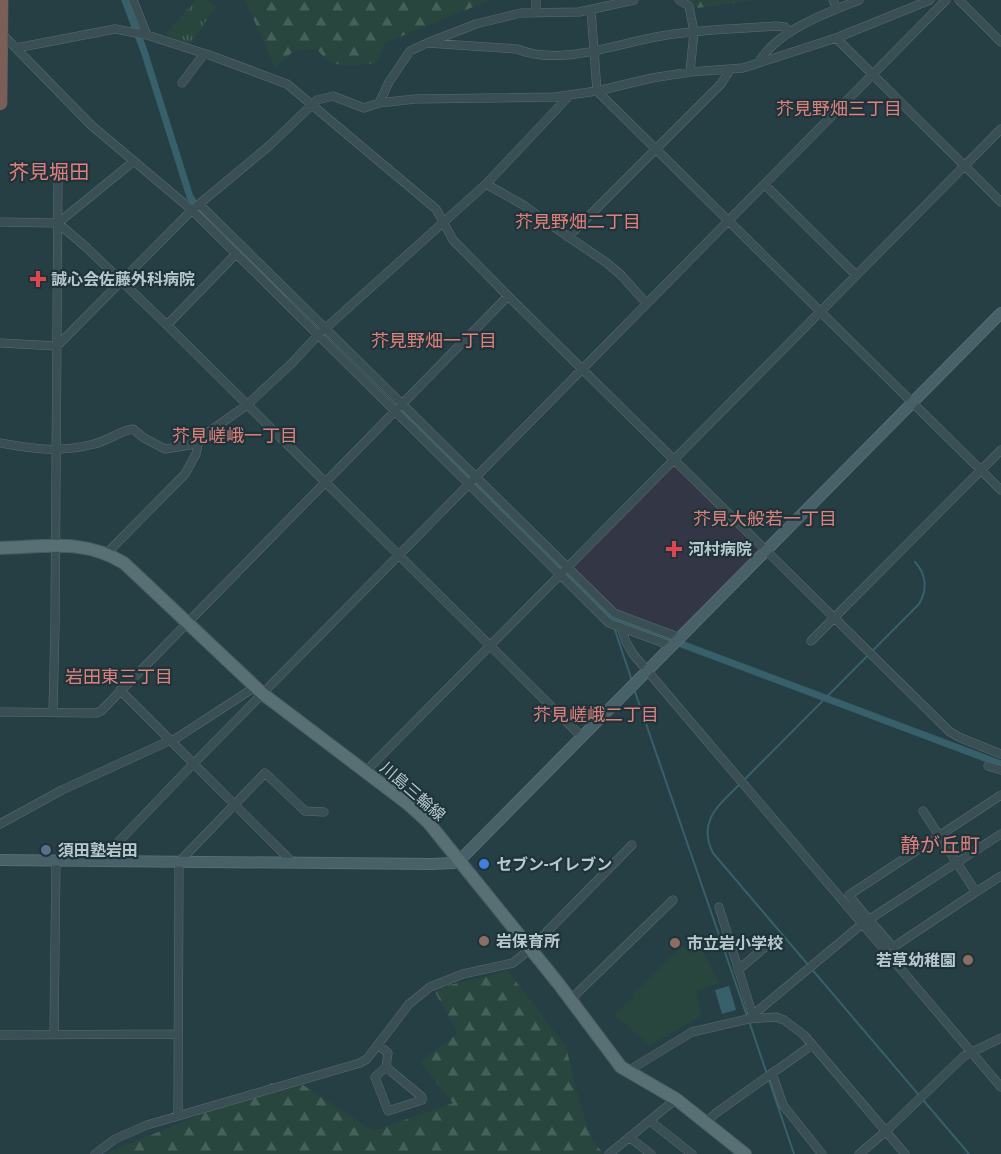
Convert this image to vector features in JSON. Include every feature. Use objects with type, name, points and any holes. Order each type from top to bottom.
[{"type":"highway","points":[[0,103],[1,0]]},
{"type":"main road","name":"川島三輪線","points":[[0,548],[77,546],[107,553],[124,563],[259,691],[408,804],[428,822],[570,1000],[608,1052],[628,1071],[676,1099],[740,1153]]},
{"type":"street","points":[[133,0],[147,35]]},
{"type":"street","points":[[536,0],[536,12]]},
{"type":"street","points":[[379,103],[389,82],[410,51],[427,43],[476,24],[521,13],[591,10],[603,4],[634,0]]},
{"type":"street","points":[[679,0],[689,6],[694,32],[690,72]]},
{"type":"street","points":[[833,0],[837,9]]},
{"type":"street","points":[[758,63],[764,53],[789,33],[859,0]]},
{"type":"street","points":[[0,343],[57,346],[192,210],[269,146],[317,100],[326,96],[333,96],[364,108],[379,103],[433,98],[555,97],[690,72],[743,69],[836,38],[930,0]]},
{"type":"street","points":[[101,860],[259,691],[399,556],[946,0]]},
{"type":"street","points":[[958,0],[1001,42]]},
{"type":"street","points":[[591,10],[597,91],[1001,490]]},
{"type":"street","points":[[427,43],[517,49],[528,54],[577,54],[662,36],[694,32],[776,26],[785,27],[789,33]]},
{"type":"street","points":[[16,48],[115,29],[147,35],[287,84],[436,209],[453,240],[508,296],[950,732],[1001,754]]},
{"type":"street","points":[[1,32],[91,125],[192,210],[609,623],[676,642]]},
{"type":"street","points":[[836,38],[1001,202]]},
{"type":"street","points":[[182,82],[204,54]]},
{"type":"street","points":[[568,237],[721,84],[730,70]]},
{"type":"street","points":[[0,442],[36,450],[57,450],[96,444],[125,430],[134,429],[144,438],[165,449],[190,445],[199,440],[247,405],[325,328],[486,184],[570,95]]},
{"type":"street","points":[[365,772],[1001,129]]},
{"type":"street","points":[[0,222],[58,223],[134,161]]},
{"type":"street","points":[[53,713],[58,177]]},
{"type":"street","points":[[486,184],[525,206],[607,263],[646,303]]},
{"type":"street","points":[[765,185],[856,275]]},
{"type":"street","points":[[199,204],[614,613],[676,642]]},
{"type":"street","points":[[58,223],[121,280],[582,737]]},
{"type":"street","points":[[166,325],[236,254]]},
{"type":"street","points":[[247,266],[255,258]]},
{"type":"street","points":[[0,711],[96,713],[101,711],[508,296]]},
{"type":"street","points":[[0,860],[431,864],[454,863],[460,860],[1001,313]]},
{"type":"street","points":[[107,553],[185,474],[196,454],[199,440]]},
{"type":"street","points":[[811,641],[1001,450]]},
{"type":"street","points":[[621,627],[633,654],[1001,1087]]},
{"type":"street","points":[[120,690],[292,862]]},
{"type":"street","points":[[0,824],[63,790],[171,741],[259,691]]},
{"type":"street","points":[[988,766],[1001,770]]},
{"type":"street","points":[[178,1115],[178,862],[266,773],[304,811],[324,813]]},
{"type":"street","points":[[1001,795],[849,895],[862,914],[891,945],[895,946],[1001,876]]},
{"type":"street","points":[[923,812],[976,892]]},
{"type":"street","points":[[750,1017],[862,924],[1001,834]]},
{"type":"street","points":[[95,1154],[115,1139],[178,1115],[368,1059],[409,1004],[430,987],[463,974],[513,963],[530,949],[633,845]]},
{"type":"street","points":[[54,1034],[56,860]]},
{"type":"street","points":[[570,1000],[673,900]]},
{"type":"street","points":[[719,907],[750,1017]]},
{"type":"street","points":[[738,970],[764,948]]},
{"type":"street","points":[[628,1071],[692,1032],[750,1017],[776,1017],[784,1020],[804,1035],[904,1154]]},
{"type":"street","points":[[0,1035],[177,1034]]},
{"type":"street","points":[[859,1154],[970,1051],[1001,1038]]},
{"type":"street","points":[[378,1045],[388,1053],[386,1067],[375,1077],[388,1111],[422,1100],[422,1097],[386,1067]]},
{"type":"street","points":[[706,1122],[812,1045]]},
{"type":"street","points":[[772,1073],[783,1105],[822,1154]]},
{"type":"street","points":[[609,1154],[676,1099]]},
{"type":"street","points":[[650,1121],[692,1154]]},
{"type":"street","points":[[630,1137],[651,1154]]},
{"type":"shaded area","name":"河村病院","points":[[671,466],[675,466],[758,548],[758,551],[678,630],[615,610],[573,567]]},
{"type":"shaded area","points":[[729,986],[736,1010],[722,1014],[715,990]]},
{"type":"green space","points":[[196,0],[208,0],[216,7],[189,46],[165,35]]},
{"type":"green space","points":[[245,0],[490,0],[385,43],[377,63],[352,66],[337,64],[323,56],[317,49],[295,50],[275,67]]},
{"type":"green space","points":[[689,0],[753,0],[698,8]]},
{"type":"green space","points":[[700,945],[719,983],[696,991],[701,1016],[650,1046],[614,1014],[633,998],[633,994],[682,946],[689,953]]},
{"type":"green space","points":[[508,971],[566,1047],[579,1101],[592,1140],[604,1154],[104,1154],[232,1102],[271,1083],[303,1085],[373,1131],[453,1103],[420,1062],[458,1033],[435,992],[441,987]]},
{"type":"waterway","points":[[125,0],[144,51],[190,197],[205,218]]},
{"type":"waterway","points":[[228,240],[284,296]]},
{"type":"waterway","points":[[398,409],[612,618],[1001,764]]},
{"type":"waterway","points":[[744,780],[919,604],[925,587],[922,572],[915,562]]},
{"type":"waterway","points":[[614,627],[632,681]]},
{"type":"waterway","points":[[634,689],[747,1016]]},
{"type":"waterway","points":[[740,784],[718,807],[709,823],[709,842],[713,853],[969,1154]]},
{"type":"waterway","points":[[749,1021],[794,1154]]},
{"type":"place","name":"誠心会佐藤外科病院","points":[[38,279]]},
{"type":"place","name":"河村病院","points":[[674,549]]},
{"type":"place","name":"須田塾岩田","points":[[46,850]]},
{"type":"place","name":"セブン-イレブン","points":[[484,864]]},
{"type":"place","name":"岩保育所","points":[[484,941]]},
{"type":"place","name":"市立岩小学校","points":[[675,943]]},
{"type":"place","name":"若草幼稚園","points":[[968,960]]},
{"type":"district","name":"芥見野畑三丁目","points":[[839,109]]},
{"type":"district","name":"芥見堀田","points":[[49,172]]},
{"type":"district","name":"芥見野畑二丁目","points":[[578,222]]},
{"type":"district","name":"芥見野畑一丁目","points":[[434,341]]},
{"type":"district","name":"芥見嵯峨一丁目","points":[[235,436]]},
{"type":"district","name":"芥見大般若一丁目","points":[[765,519]]},
{"type":"district","name":"岩田東三丁目","points":[[119,677]]},
{"type":"district","name":"芥見嵯峨二丁目","points":[[596,715]]},
{"type":"district","name":"静が丘町","points":[[940,845]]}]
